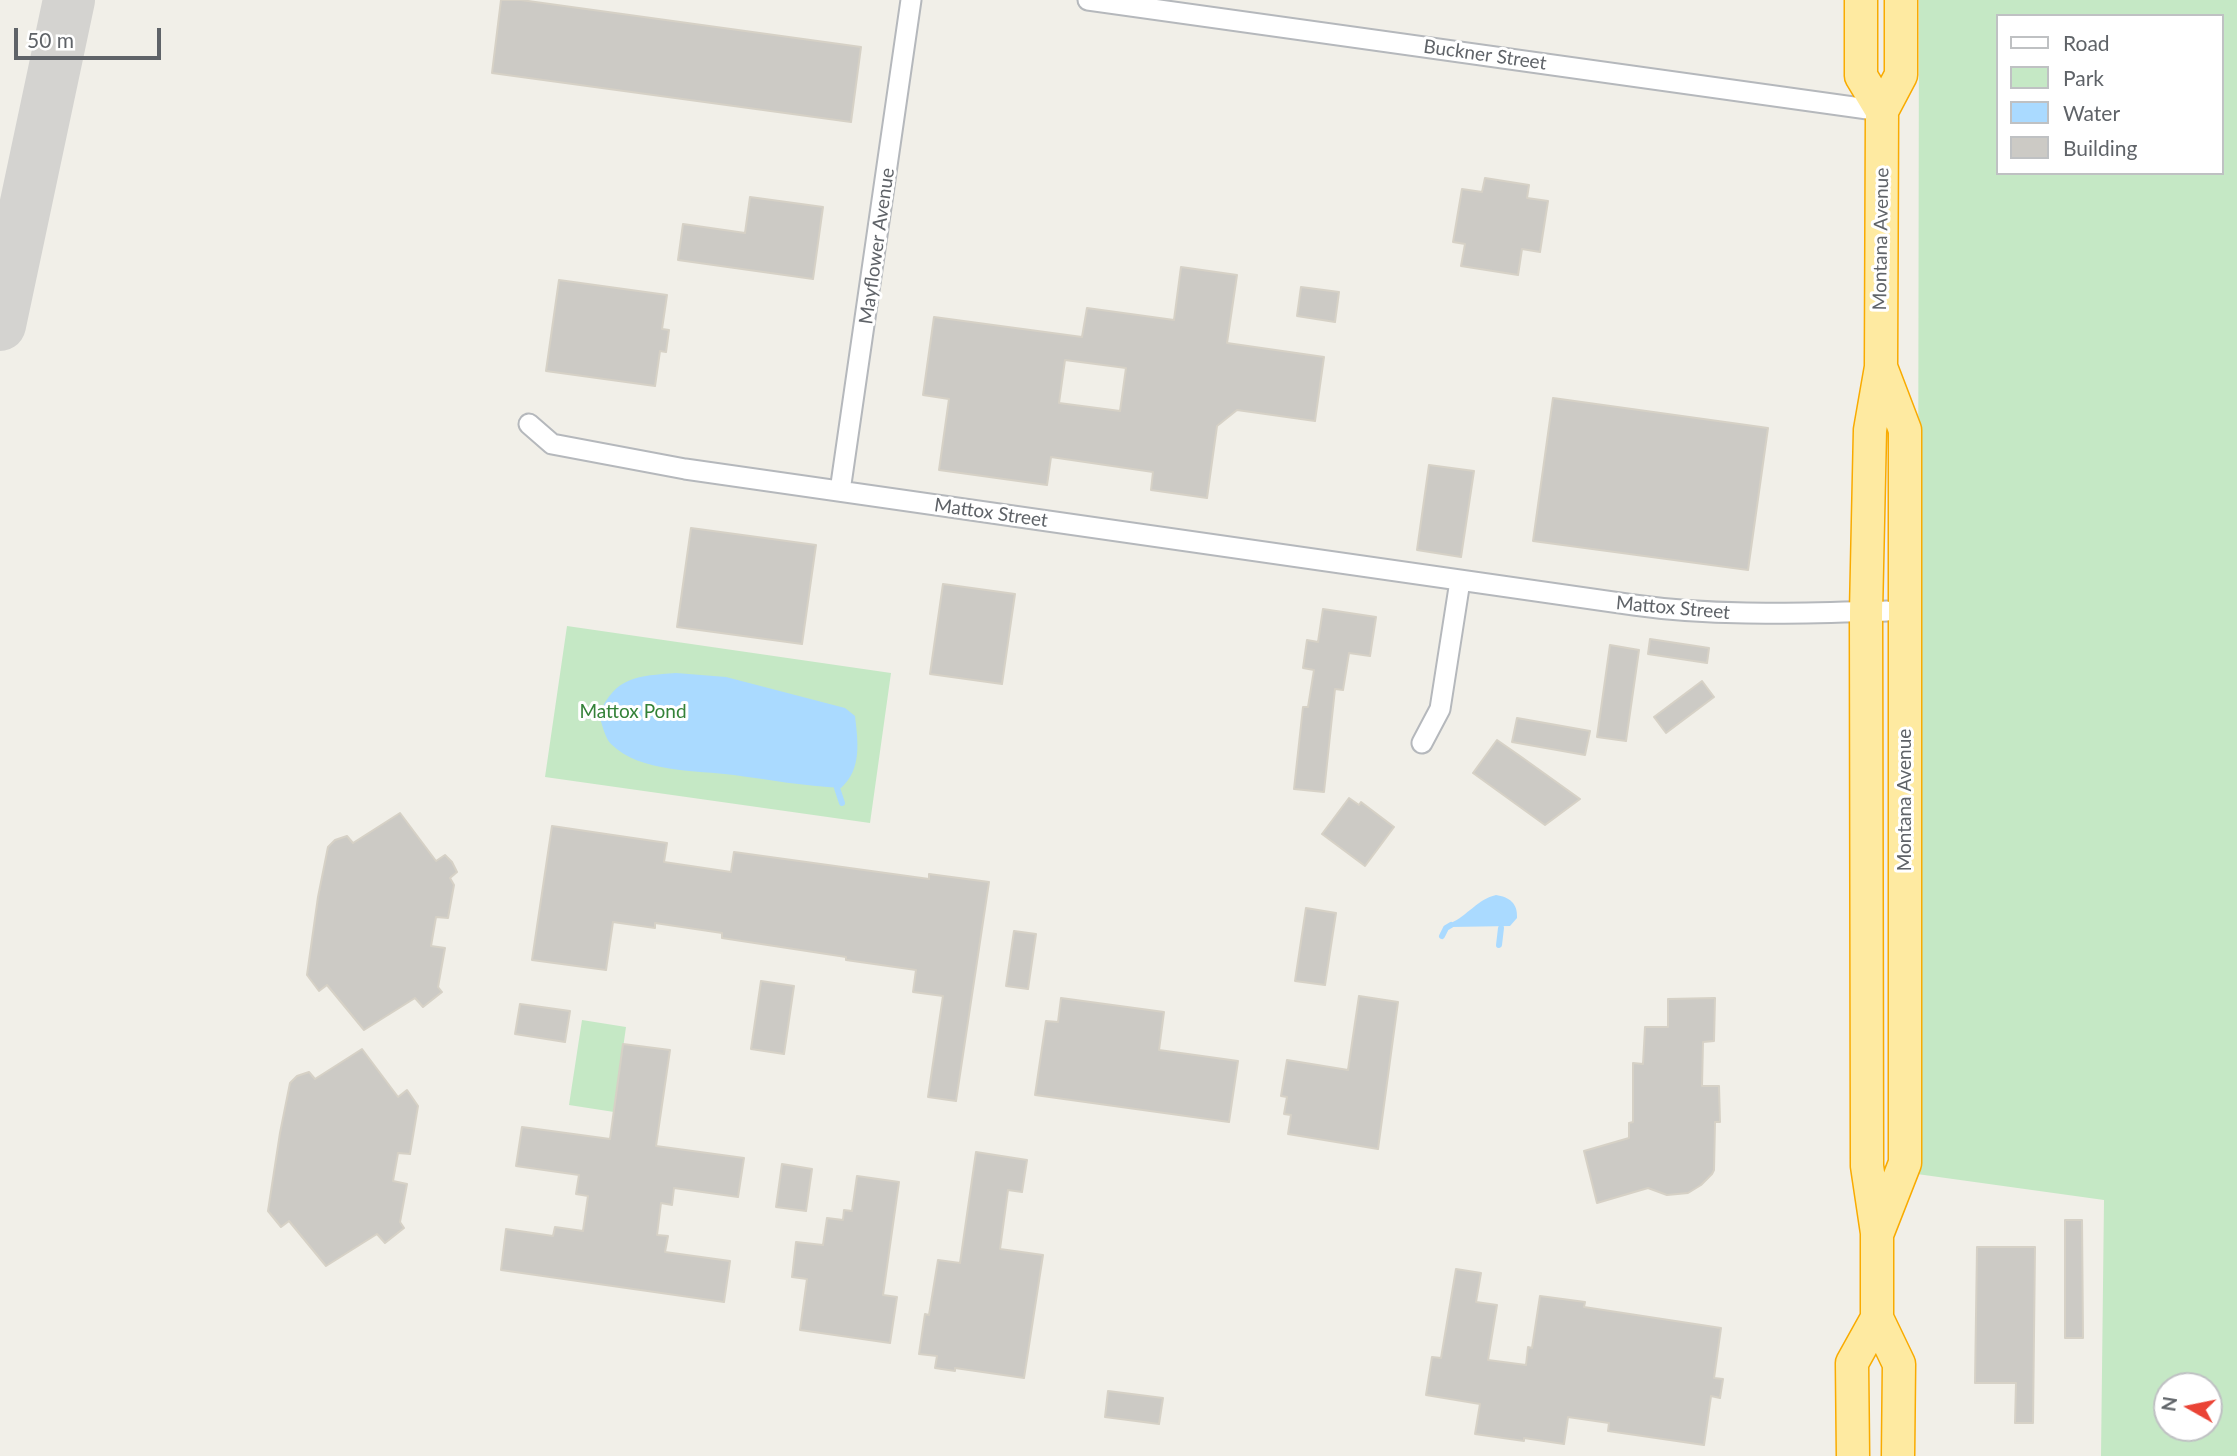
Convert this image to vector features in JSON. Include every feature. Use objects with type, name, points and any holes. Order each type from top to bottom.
[{"type":"highway","points":[[1861,0],[1861,76],[1882,111]]},
{"type":"highway","name":"Montana Avenue","points":[[1853,1456],[1852,1363],[1877,1318],[1882,1222],[1867,1166],[1884,375],[1882,111],[1901,75],[1901,0]]},
{"type":"highway","name":"Montana Avenue","points":[[1882,1222],[1905,1163],[1905,430],[1884,375]]},
{"type":"highway","name":"Montana Avenue","points":[[1877,1318],[1899,1364],[1898,1456]]},
{"type":"street","name":"Mayflower Avenue","points":[[840,491],[911,0]]},
{"type":"street","name":"Buckner Street","points":[[1088,0],[1882,111]]},
{"type":"street","name":"Mattox Street","points":[[529,424],[552,444],[685,469],[1460,581],[1671,610],[1782,615],[1877,612]]},
{"type":"street","points":[[1422,743],[1440,709],[1460,581]]},
{"type":"green space","points":[[1919,0],[2237,0],[2237,1456],[2101,1456],[2104,1200],[1917,1174]]},
{"type":"green space","name":"Mattox Pond","points":[[567,626],[891,673],[870,823],[545,777]]},
{"type":"green space","points":[[582,1020],[626,1027],[614,1112],[569,1105]]},
{"type":"water","name":"Mattox Pond","points":[[676,673],[726,677],[845,708],[855,716],[857,745],[855,764],[848,781],[841,788],[686,771],[637,760],[611,744],[599,715],[612,692],[629,680],[639,677]]},
{"type":"water","points":[[1496,895],[1509,899],[1516,908],[1517,918],[1510,926],[1451,927],[1451,923]]},
{"type":"building","points":[[501,0],[521,0],[861,47],[851,122],[492,73]]},
{"type":"building","points":[[1485,178],[1529,185],[1527,198],[1548,201],[1540,252],[1522,249],[1518,275],[1461,266],[1465,244],[1453,242],[1462,189],[1482,192]]},
{"type":"building","points":[[750,197],[823,207],[813,279],[678,260],[683,224],[745,233]]},
{"type":"building","points":[[1181,267],[1237,275],[1227,343],[1324,357],[1315,421],[1237,410],[1217,426],[1207,498],[1151,490],[1153,472],[1051,457],[1047,485],[939,470],[949,399],[923,395],[934,317],[1082,337],[1087,308],[1174,320]],"holes":[[[1065,360],[1126,368],[1120,411],[1059,403]]]},
{"type":"building","points":[[559,280],[667,295],[662,329],[669,330],[666,352],[660,351],[655,386],[546,371]]},
{"type":"building","points":[[1301,287],[1339,292],[1335,322],[1297,316]]},
{"type":"building","points":[[1553,398],[1768,428],[1748,570],[1533,541]]},
{"type":"building","points":[[1429,465],[1474,471],[1461,557],[1417,550]]},
{"type":"building","points":[[691,528],[816,545],[802,644],[677,627]]},
{"type":"building","points":[[943,584],[1015,594],[1002,684],[930,674]]},
{"type":"building","points":[[1323,609],[1376,617],[1370,656],[1349,653],[1343,690],[1335,689],[1324,792],[1294,789],[1303,707],[1308,707],[1314,670],[1303,668],[1307,640],[1318,642]]},
{"type":"building","points":[[1650,639],[1709,648],[1707,663],[1648,654]]},
{"type":"building","points":[[1610,645],[1639,650],[1626,741],[1597,737]]},
{"type":"building","points":[[1702,681],[1714,697],[1666,733],[1654,717]]},
{"type":"building","points":[[1517,718],[1590,731],[1585,755],[1512,742]]},
{"type":"building","points":[[1497,740],[1580,799],[1545,825],[1473,773]]},
{"type":"building","points":[[1349,798],[1359,805],[1361,802],[1394,827],[1365,866],[1322,834]]},
{"type":"building","points":[[400,813],[436,861],[445,855],[457,872],[450,878],[454,885],[448,918],[436,917],[431,946],[445,948],[438,987],[442,992],[423,1007],[415,998],[364,1030],[327,985],[319,991],[307,975],[318,897],[328,847],[335,840],[347,836],[353,843]]},
{"type":"building","points":[[552,826],[667,843],[664,862],[731,872],[734,852],[929,879],[929,874],[989,882],[956,1101],[928,1097],[943,996],[913,992],[916,970],[722,938],[722,933],[655,923],[655,928],[613,922],[606,970],[532,960]]},
{"type":"building","points":[[1306,908],[1336,913],[1325,985],[1295,981]]},
{"type":"building","points":[[1014,931],[1036,934],[1028,989],[1006,986]]},
{"type":"building","points":[[761,981],[794,986],[784,1054],[751,1049]]},
{"type":"building","points":[[1359,996],[1398,1002],[1378,1149],[1288,1134],[1291,1115],[1284,1114],[1287,1097],[1281,1096],[1287,1060],[1348,1070]]},
{"type":"building","points":[[1061,998],[1164,1012],[1159,1050],[1238,1061],[1229,1122],[1035,1095],[1046,1021],[1058,1022]]},
{"type":"building","points":[[1715,998],[1714,1041],[1703,1042],[1702,1086],[1719,1086],[1720,1122],[1715,1122],[1712,1174],[1688,1193],[1667,1195],[1648,1188],[1597,1203],[1584,1151],[1629,1138],[1629,1123],[1633,1122],[1633,1063],[1643,1064],[1645,1027],[1668,1027],[1668,999]]},
{"type":"building","points":[[520,1004],[570,1011],[565,1042],[515,1034]]},
{"type":"building","points":[[623,1044],[670,1050],[656,1146],[744,1158],[738,1197],[674,1188],[672,1205],[661,1203],[657,1235],[668,1236],[665,1252],[730,1261],[724,1302],[501,1270],[506,1229],[553,1236],[555,1227],[583,1231],[588,1196],[576,1194],[579,1175],[516,1166],[522,1127],[610,1139]]},
{"type":"building","points":[[362,1049],[398,1097],[407,1090],[418,1106],[410,1154],[398,1153],[393,1181],[407,1184],[400,1222],[404,1228],[385,1243],[377,1234],[326,1266],[289,1221],[281,1227],[268,1211],[280,1133],[290,1083],[297,1076],[309,1072],[315,1079]]},
{"type":"building","points":[[976,1152],[1027,1160],[1022,1192],[1008,1190],[1000,1249],[1043,1255],[1024,1378],[955,1368],[955,1371],[935,1368],[937,1356],[919,1354],[938,1260],[960,1263]]},
{"type":"building","points":[[782,1164],[812,1169],[806,1211],[776,1207]]},
{"type":"building","points":[[857,1176],[899,1182],[883,1295],[897,1297],[890,1343],[800,1330],[807,1279],[792,1277],[796,1242],[823,1245],[827,1218],[843,1220],[844,1210],[852,1211]]},
{"type":"building","points":[[2065,1220],[2082,1220],[2083,1338],[2065,1338]]},
{"type":"building","points":[[1977,1247],[2035,1247],[2033,1423],[2015,1423],[2016,1383],[1975,1383]]},
{"type":"building","points":[[1456,1269],[1481,1273],[1476,1302],[1497,1305],[1488,1360],[1526,1365],[1528,1347],[1532,1348],[1540,1296],[1585,1302],[1584,1307],[1721,1328],[1714,1378],[1723,1379],[1720,1398],[1711,1396],[1704,1445],[1608,1431],[1609,1423],[1568,1417],[1564,1444],[1475,1434],[1480,1404],[1426,1395],[1432,1357],[1441,1358]]},
{"type":"building","points":[[1108,1391],[1163,1398],[1159,1424],[1105,1417]]},
{"type":"waterway","points":[[837,788],[842,803]]},
{"type":"waterway","points":[[1442,936],[1451,925]]},
{"type":"waterway","points":[[1499,945],[1501,928]]},
{"type":"taxiway","points":[[0,325],[69,0]]}]
